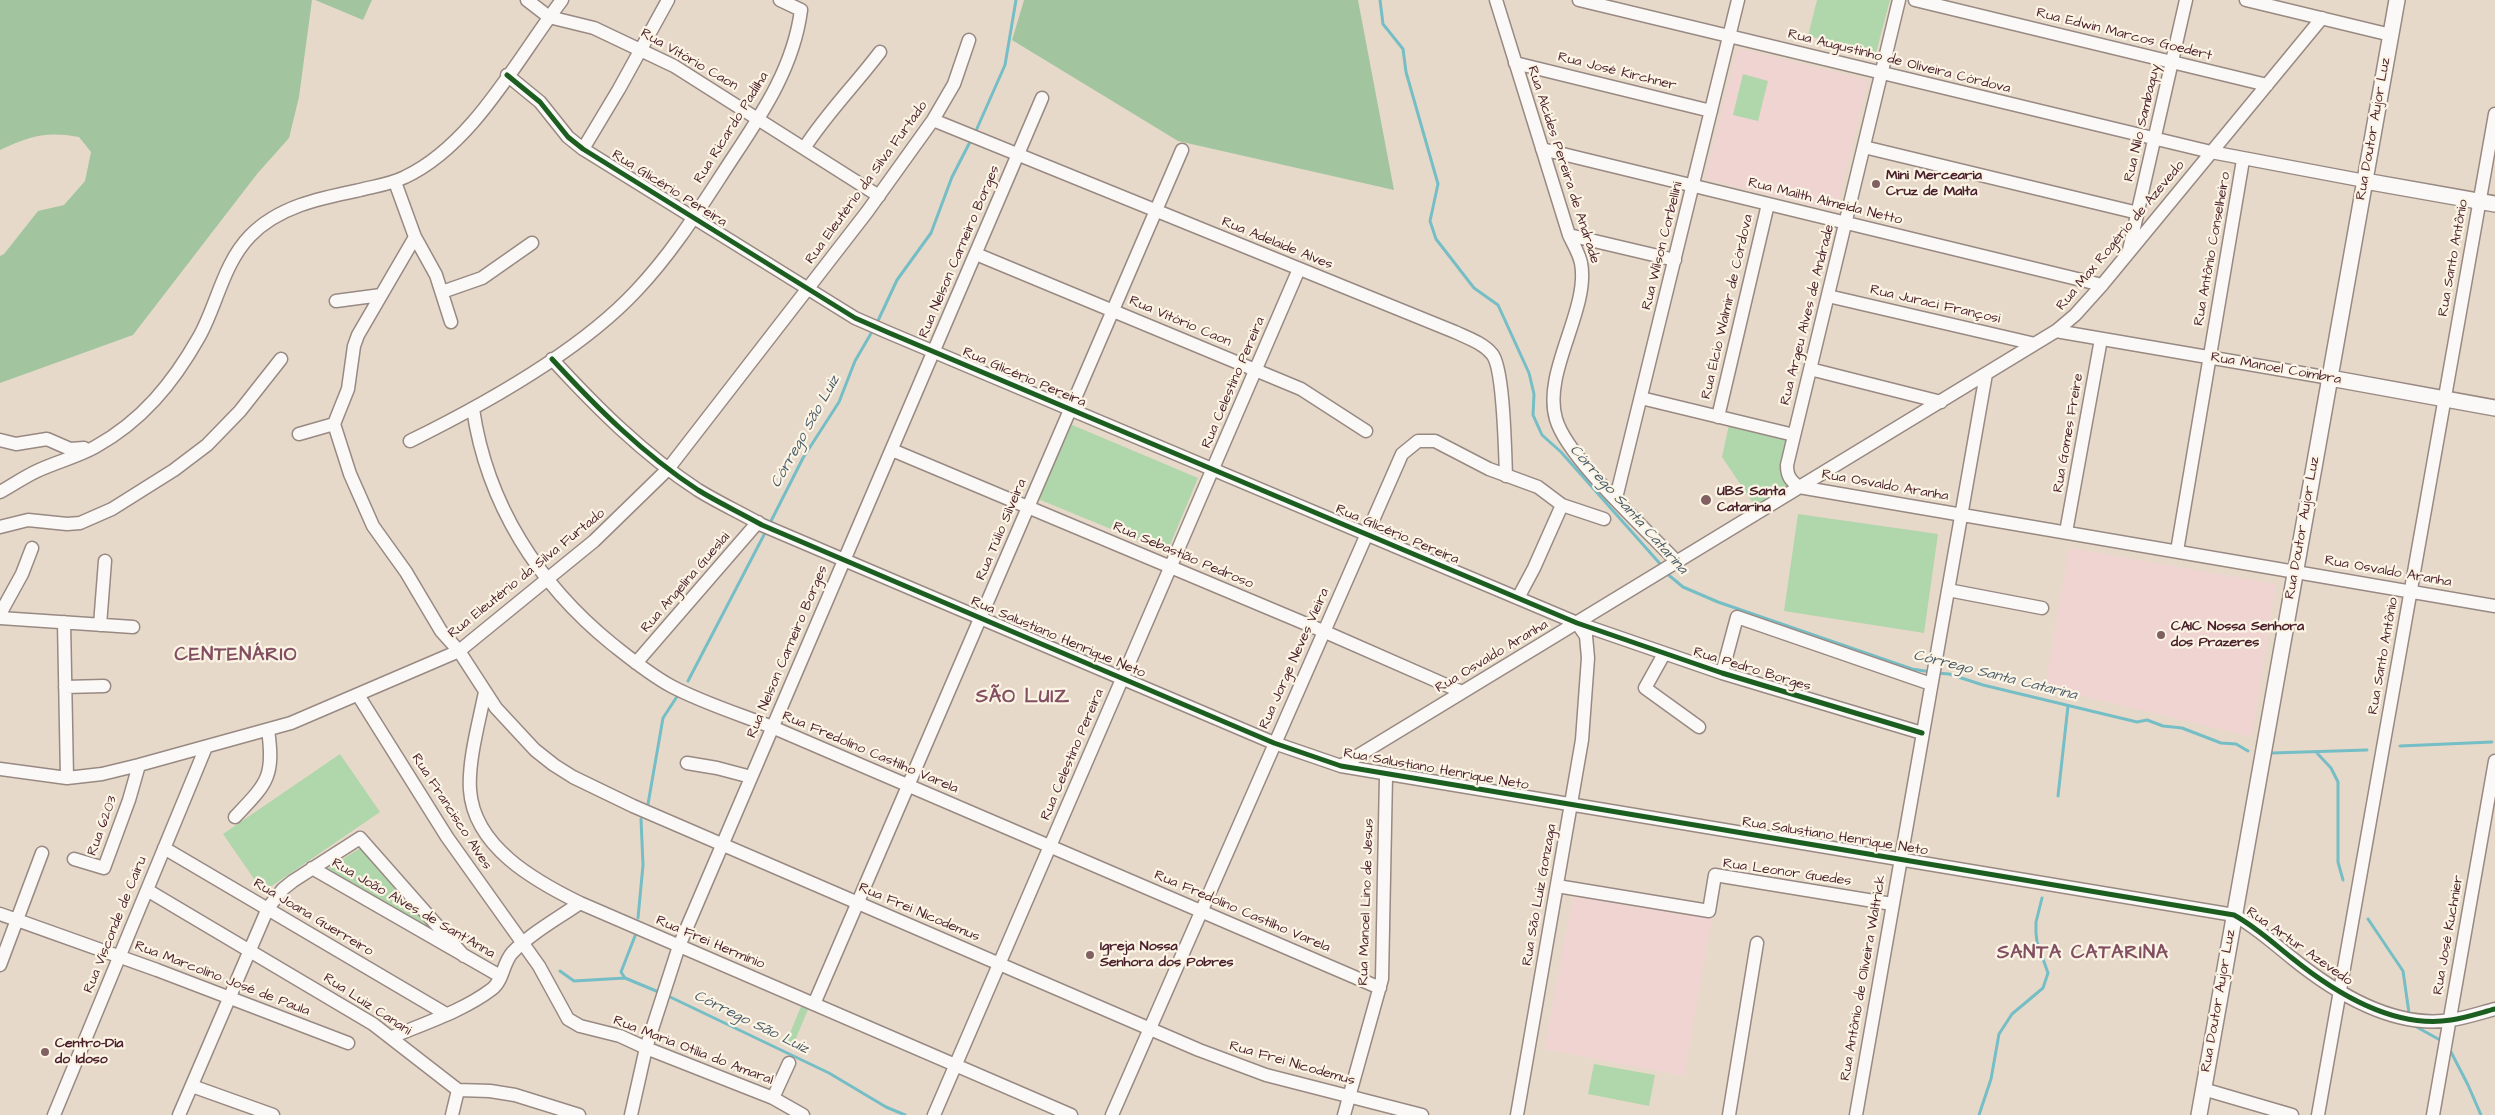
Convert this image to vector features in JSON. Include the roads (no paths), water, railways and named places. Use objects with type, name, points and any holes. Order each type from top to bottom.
[{"type":"street","name":"Rua Vitório Caon","points":[[527,0],[549,17],[594,28],[642,49],[759,118],[879,196]]},
{"type":"street","points":[[0,492],[38,470],[94,447],[139,416],[167,388],[200,335],[235,255],[250,237],[265,224],[301,204],[395,182],[422,168],[453,145],[508,75],[562,0]]},
{"type":"street","points":[[583,150],[642,49],[668,0]]},
{"type":"street","name":"Rua Ricardo Padilha","points":[[410,441],[473,409],[589,333],[635,292],[676,245],[759,118],[794,48],[802,5],[780,0]]},
{"type":"street","name":"Rua Alcides Pereira de Andrade","points":[[1496,0],[1568,235],[1581,262],[1582,275],[1552,403],[1556,420],[1573,450],[1675,564]]},
{"type":"street","name":"Rua Augustinho de Oliveira Córdova","points":[[1579,0],[2243,160],[2364,181]]},
{"type":"street","name":"Rua Wilson Corbellini","points":[[1616,498],[1738,0]]},
{"type":"street","name":"Rua Argeu Alves de Andrade","points":[[1799,487],[1787,474],[1787,465],[1899,0]]},
{"type":"street","name":"Rua Edwin Marcos Goedert","points":[[1915,0],[2267,85]]},
{"type":"street","name":"Rua Nilo Sambaquy","points":[[2128,253],[2186,0]]},
{"type":"street","points":[[2246,0],[2391,35]]},
{"type":"street","name":"Rua Doutor Aujor Luz","points":[[2198,1115],[2397,0]]},
{"type":"street","name":"Rua Max Rogério de Azevedo","points":[[1799,487],[2056,331],[2075,315],[2102,285],[2322,18]]},
{"type":"street","name":"Rua Eleutério da Silva Furtado","points":[[0,768],[67,778],[94,775],[139,765],[268,730],[358,695],[459,651],[594,541],[668,469],[879,196],[933,120],[954,84],[969,40]]},
{"type":"street","points":[[805,147],[825,116],[859,80],[880,52]]},
{"type":"street","name":"Rua José Kirchner","points":[[1515,63],[1711,110]]},
{"type":"street","name":"Rua Glicério Pereira","points":[[508,75],[540,102],[568,136],[583,150],[866,323],[1578,623]]},
{"type":"street","name":"Rua Nelson Carneiro Borges","points":[[631,1115],[646,1048],[679,946],[1042,98]]},
{"type":"street","name":"Rua Santo Antônio","points":[[2318,1115],[2495,114]]},
{"type":"street","name":"Rua Adelaide Alves","points":[[933,120],[1455,332],[1485,347],[1493,354],[1499,372],[1506,476]]},
{"type":"street","points":[[1864,147],[2138,213]]},
{"type":"street","name":"Rua Mailth Almeida Netto","points":[[1542,149],[2102,285]]},
{"type":"street","name":"Rua Túlio Silveira","points":[[814,1004],[1182,150]]},
{"type":"street","name":"Rua Antônio Conselheiro","points":[[2177,551],[2243,160]]},
{"type":"street","points":[[2364,181],[2495,204]]},
{"type":"street","points":[[395,182],[415,237],[442,292],[451,322]]},
{"type":"street","name":"Rua Élcio Walmir de Córdova","points":[[1718,417],[1768,204]]},
{"type":"street","points":[[1568,235],[1674,260]]},
{"type":"street","points":[[299,434],[334,424],[348,389],[356,340],[415,237]]},
{"type":"street","points":[[442,292],[482,278],[532,243]]},
{"type":"street","name":"Rua Vitório Caon","points":[[976,254],[1308,392],[1366,431]]},
{"type":"street","name":"Rua Celestino Pereira","points":[[934,1115],[1300,269]]},
{"type":"street","points":[[336,301],[381,295]]},
{"type":"street","name":"Rua Juraci Françosi","points":[[1828,296],[2035,344]]},
{"type":"street","name":"Rua Manoel Coimbra","points":[[2056,331],[2495,408]]},
{"type":"street","name":"Rua Gomes Freire","points":[[2066,532],[2101,339]]},
{"type":"street","name":"Rua Salustiano Henrique Neto","points":[[552,358],[614,422],[668,469],[698,490],[760,524],[1274,743],[1340,766],[2234,915]]},
{"type":"street","points":[[0,527],[28,520],[80,524],[112,509],[174,470],[207,444],[240,411],[281,359]]},
{"type":"street","points":[[1810,369],[1941,402]]},
{"type":"street","name":"Rua Antônio de Oliveira Waltrick","points":[[1856,1115],[1986,374]]},
{"type":"street","points":[[1641,398],[1794,435]]},
{"type":"street","name":"Rua Fredolino Castilho Varela","points":[[473,409],[482,456],[498,497],[522,544],[546,580],[576,613],[636,664],[672,687],[1050,846],[1380,988]]},
{"type":"street","name":"Rua Frei Nicodemus","points":[[334,424],[350,474],[373,526],[406,572],[440,630],[459,651],[485,692],[516,731],[535,750],[560,769],[633,806],[1234,1065],[1422,1115]]},
{"type":"street","points":[[0,440],[16,444],[46,439],[70,449],[94,447]]},
{"type":"street","name":"Rua Jorge Neves Vieira","points":[[1112,1115],[1402,454],[1418,441],[1427,440],[1440,443],[1506,476]]},
{"type":"street","name":"Rua Sebastião Pedroso","points":[[892,450],[1324,631],[1462,692]]},
{"type":"street","points":[[1506,476],[1538,487],[1562,505],[1604,519]]},
{"type":"street","name":"Rua Osvaldo Aranha","points":[[1340,766],[1658,575],[1799,487],[2495,606]]},
{"type":"street","points":[[1518,598],[1534,568],[1562,505]]},
{"type":"street","name":"Rua Angelina Gueslai","points":[[636,664],[760,524]]},
{"type":"street","points":[[0,614],[22,574],[32,548]]},
{"type":"street","points":[[100,625],[105,561]]},
{"type":"street","points":[[1948,590],[2042,608]]},
{"type":"street","points":[[1722,673],[1737,617],[1932,680]]},
{"type":"street","points":[[0,618],[133,628]]},
{"type":"street","points":[[64,622],[67,778]]},
{"type":"street","name":"Rua Pedro Borges","points":[[1578,623],[1722,673],[1922,733]]},
{"type":"street","name":"Rua São Luiz Gonzaga","points":[[1517,1115],[1572,805],[1586,707],[1588,658],[1586,636],[1578,623]]},
{"type":"street","points":[[1664,654],[1645,688],[1699,727]]},
{"type":"street","points":[[65,686],[104,686]]},
{"type":"street","name":"Rua Frei Hermínio","points":[[485,692],[471,773],[470,790],[477,816],[485,832],[507,858],[543,884],[580,903],[1071,1115]]},
{"type":"street","name":"Rua Francisco Alves","points":[[358,695],[442,829],[522,943]]},
{"type":"street","points":[[235,817],[260,791],[269,774],[272,754],[268,730]]},
{"type":"street","name":"Rua Visconde de Cairu","points":[[54,1115],[206,747]]},
{"type":"street","name":"Rua José Kuchnier","points":[[2433,1115],[2495,761]]},
{"type":"street","points":[[687,763],[751,777]]},
{"type":"street","name":"Rua 6203","points":[[74,859],[104,868],[129,800],[139,765]]},
{"type":"street","name":"Rua Manoel Lino de Jesus","points":[[1344,1115],[1380,988],[1386,775]]},
{"type":"street","points":[[179,1115],[268,908],[283,889],[360,838],[464,956]]},
{"type":"street","name":"Rua Joana Guerreiro","points":[[164,848],[268,908],[330,948],[446,1014]]},
{"type":"street","points":[[0,965],[42,853]]},
{"type":"street","name":"Rua João Alves de Sant'Anna","points":[[312,868],[500,976]]},
{"type":"street","name":"Rua Leonor Guedes","points":[[1557,886],[1709,911],[1715,875],[1892,904]]},
{"type":"street","name":"Rua Luiz Canani","points":[[147,890],[392,1037],[458,1090]]},
{"type":"street","points":[[392,1037],[446,1014],[493,988],[506,961],[522,943],[580,903]]},
{"type":"street","name":"Rua Marcolino José de Paula","points":[[0,914],[230,997],[348,1044]]},
{"type":"street","name":"Rua Artur Azevedo","points":[[2234,915],[2250,924],[2292,959],[2340,992],[2378,1010],[2419,1020],[2450,1020],[2495,1009]]},
{"type":"street","name":"Rua Maria Otília do Amaral","points":[[522,943],[544,973],[568,1019],[573,1023],[627,1039],[773,1098],[803,1115]]},
{"type":"street","points":[[1728,1115],[1757,943]]},
{"type":"street","points":[[773,1098],[789,1062]]},
{"type":"street","points":[[192,1086],[273,1115]]},
{"type":"street","points":[[2203,1089],[2292,1115]]},
{"type":"street","points":[[452,1115],[458,1090],[490,1091],[515,1095],[578,1115]]},
{"type":"waterway","name":"Córrego São Luiz","points":[[975,133],[1005,65],[1016,0]]},
{"type":"waterway","name":"Córrego Santa Catarina","points":[[1380,0],[1383,24],[1403,49],[1406,72],[1438,184],[1430,221],[1436,239],[1474,288],[1498,305],[1529,373],[1534,394],[1533,415],[1542,435],[1561,452],[1662,566]]},
{"type":"waterway","name":"Córrego São Luiz","points":[[876,325],[897,280],[931,233],[952,177],[972,138]]},
{"type":"waterway","name":"Córrego São Luiz","points":[[769,525],[803,458],[839,402],[855,361],[873,330]]},
{"type":"waterway","name":"Córrego São Luiz","points":[[688,681],[766,531]]},
{"type":"waterway","name":"Córrego Santa Catarina","points":[[1665,572],[1683,587],[1718,602],[1912,669],[1931,672]]},
{"type":"waterway","name":"Córrego Santa Catarina","points":[[1937,673],[1949,674],[1983,685],[2137,722],[2147,720],[2163,726],[2182,728],[2221,743],[2236,744],[2248,751]]},
{"type":"waterway","name":"Córrego São Luiz","points":[[648,804],[663,718],[678,695]]},
{"type":"waterway","points":[[2058,796],[2068,706]]},
{"type":"waterway","name":"Córrego Santa Catarina","points":[[2400,746],[2492,742]]},
{"type":"waterway","name":"Córrego Santa Catarina","points":[[2272,753],[2367,750]]},
{"type":"waterway","points":[[2316,752],[2331,768],[2338,782],[2338,862],[2343,880]]},
{"type":"waterway","name":"Córrego São Luiz","points":[[638,918],[643,865],[641,819]]},
{"type":"waterway","points":[[1979,1115],[1991,1079],[1999,1034],[2012,1014],[2043,988],[2048,973],[2037,942],[2036,933],[2036,922],[2042,898]]},
{"type":"waterway","points":[[2368,919],[2403,971],[2409,1013]]},
{"type":"waterway","name":"Córrego São Luiz","points":[[635,936],[621,972],[625,978],[661,993]]},
{"type":"waterway","points":[[560,971],[574,981],[625,978]]},
{"type":"waterway","name":"Córrego São Luiz","points":[[666,995],[829,1073],[886,1107],[905,1115]]},
{"type":"waterway","points":[[2413,1025],[2440,1040]]},
{"type":"waterway","points":[[2451,1052],[2481,1115]]},
{"type":"place","name":"Mini Mercearia Cruz de Malta","points":[[1876,184]]},
{"type":"place","name":"UBS Santa Catarina","points":[[1706,500]]},
{"type":"place","name":"CAIC Nossa Senhora dos Prazeres","points":[[2161,635]]},
{"type":"place","name":"Igreja Nossa Senhora dos Pobres","points":[[1090,955]]},
{"type":"place","name":"Centro-Dia do Idoso","points":[[45,1052]]},
{"type":"district","name":"CENTENÁRIO","points":[[236,656]]},
{"type":"district","name":"SÃO LUIZ","points":[[1023,698]]},
{"type":"district","name":"SANTA CATARINA","points":[[2083,954]]}]
